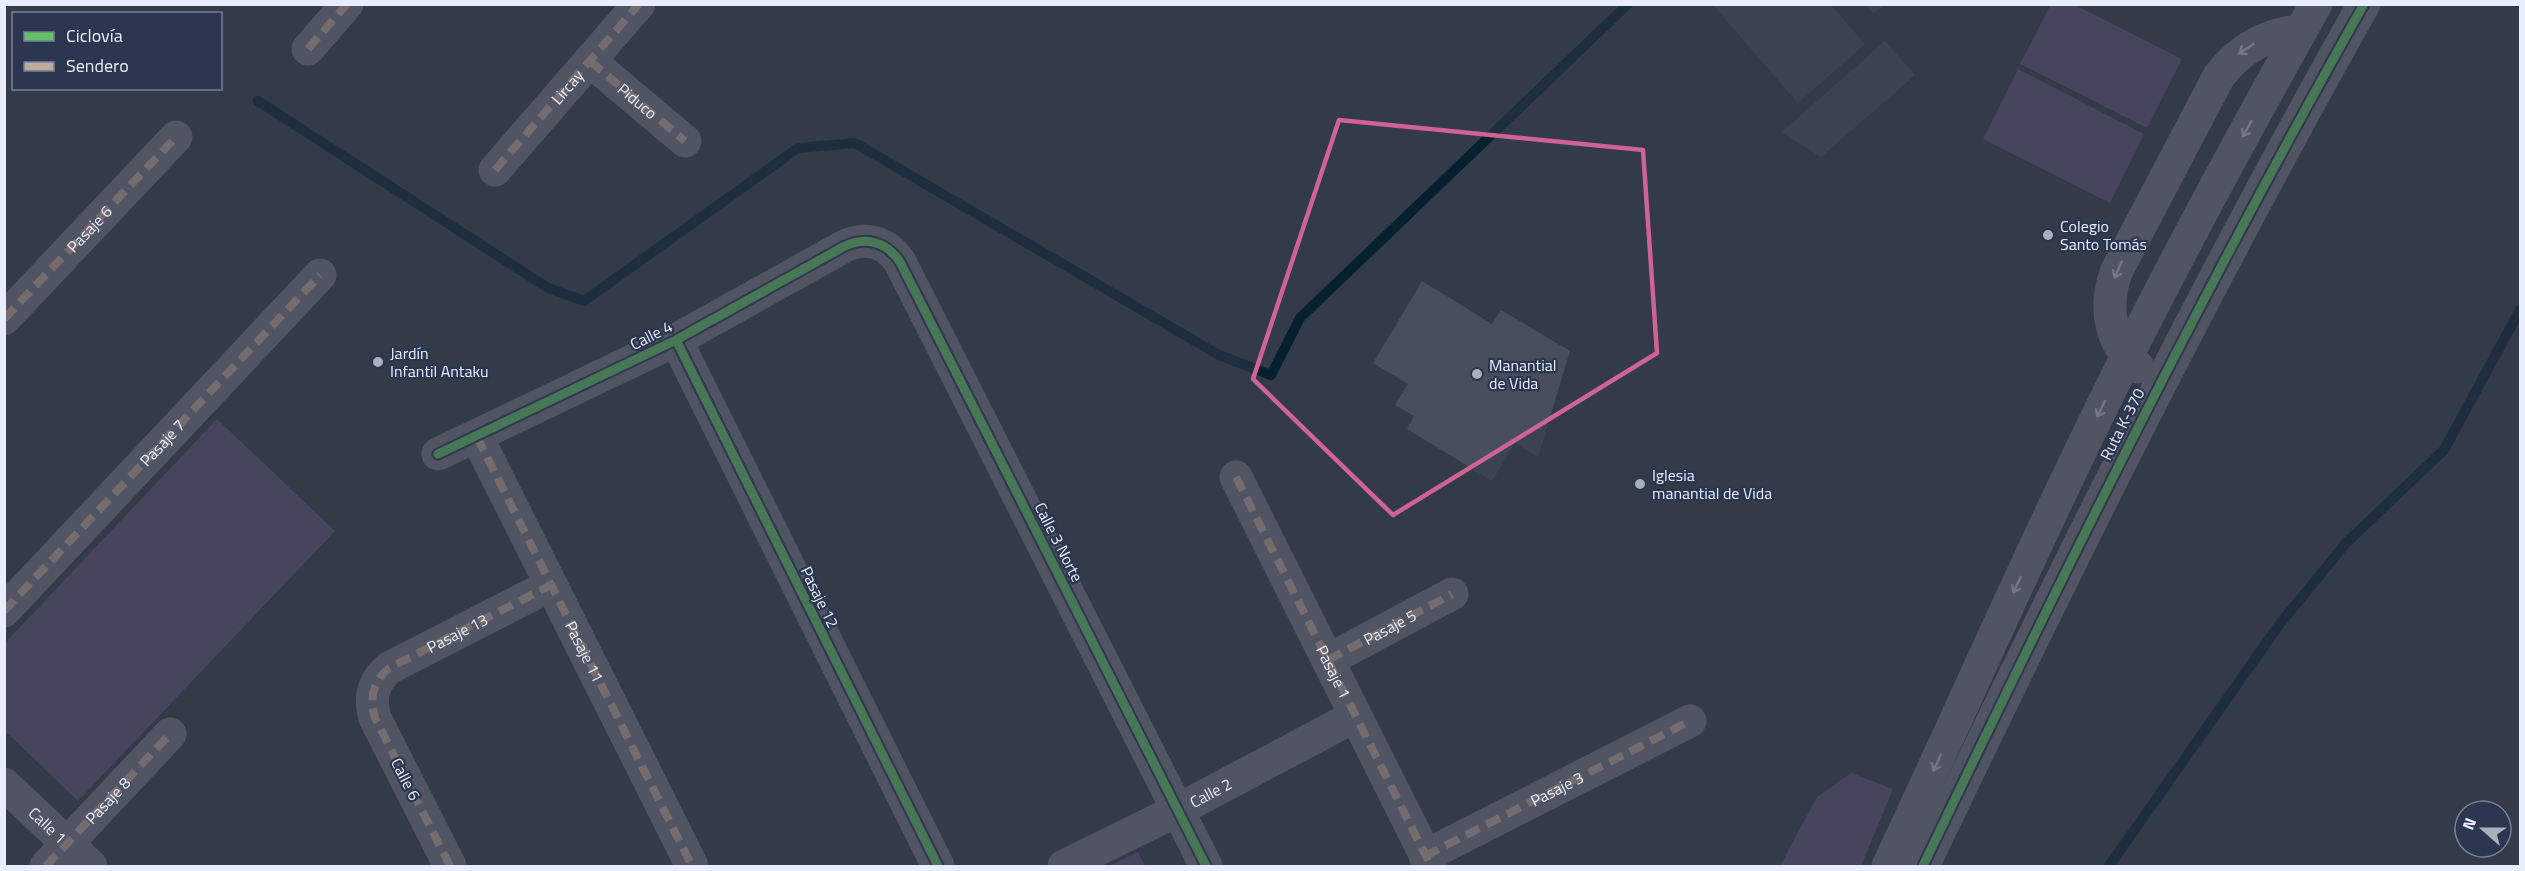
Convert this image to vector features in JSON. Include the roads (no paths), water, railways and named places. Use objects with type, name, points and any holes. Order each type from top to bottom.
[{"type":"street","points":[[308,49],[347,4]]},
{"type":"street","name":"Lircay","points":[[495,170],[639,4]]},
{"type":"street","name":"Ruta K-370","points":[[1923,867],[2082,537],[2162,379],[2236,237],[2364,4]]},
{"type":"street","points":[[2162,379],[2149,374],[2127,357],[2117,340],[2110,320],[2112,285],[2116,272],[2219,76],[2232,58],[2250,45],[2309,18]]},
{"type":"street","name":"Ruta K-370","points":[[1888,867],[2066,480],[2127,357],[2230,160],[2309,18]]},
{"type":"street","name":"Piduco","points":[[590,62],[685,141]]},
{"type":"street","name":"Pasaje 6","points":[[4,319],[176,137]]},
{"type":"street","name":"Calle 4","points":[[438,454],[676,340],[843,247],[862,240],[873,241]]},
{"type":"street","name":"Calle 3 Norte","points":[[873,241],[893,252],[900,262],[1206,867]]},
{"type":"street","name":"Pasaje 7","points":[[4,611],[320,275]]},
{"type":"street","name":"Pasaje 12","points":[[676,340],[938,867]]},
{"type":"street","name":"Pasaje 11","points":[[477,437],[693,867]]},
{"type":"street","name":"Pasaje 1","points":[[1236,477],[1428,861]]},
{"type":"street","name":"Pasaje 13","points":[[373,690],[382,674],[389,668],[551,585]]},
{"type":"street","name":"Pasaje 5","points":[[1328,660],[1452,594]]},
{"type":"street","name":"Calle 6","points":[[373,690],[372,708],[375,718],[450,867]]},
{"type":"street","name":"Calle 2","points":[[1064,867],[1356,716]]},
{"type":"street","name":"Pasaje 3","points":[[1428,861],[1690,721]]},
{"type":"street","name":"Pasaje 8","points":[[57,855],[170,734]]},
{"type":"street","name":"Calle 1","points":[[4,784],[57,855],[91,867]]},
{"type":"waterway","points":[[258,101],[548,288],[584,301],[798,148],[855,143],[1219,355],[1271,375],[1300,318],[1628,4]]},
{"type":"waterway","points":[[2109,866],[2279,625],[2346,543],[2444,450],[2520,310]]},
{"type":"place","name":"Colegio Santo Tomás","points":[[2048,235]]},
{"type":"place","name":"Jardín Infantil Antaku","points":[[378,362]]},
{"type":"place","name":"Manantial de Vida","points":[[1477,374]]},
{"type":"place","name":"Iglesia manantial de Vida","points":[[1640,484]]}]
